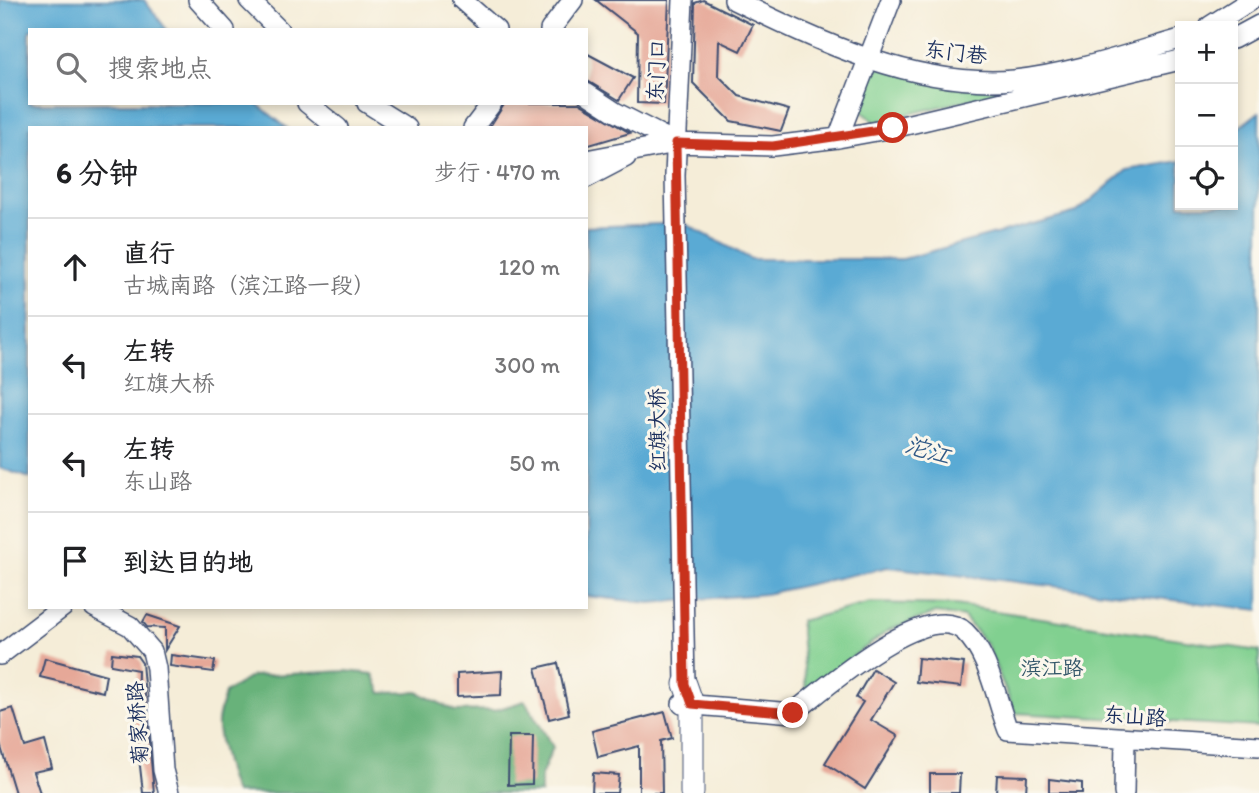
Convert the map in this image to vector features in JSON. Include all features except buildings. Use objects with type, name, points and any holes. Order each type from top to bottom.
[{"type":"main road","points":[[683,793],[686,697]]},
{"type":"main road","points":[[686,697],[692,793]]},
{"type":"street","points":[[198,0],[223,28]]},
{"type":"street","points":[[249,0],[277,28]]},
{"type":"street","points":[[462,0],[494,28]]},
{"type":"street","points":[[552,28],[573,0]]},
{"type":"street","name":"东门口","points":[[676,175],[682,0]]},
{"type":"street","name":"东门巷","points":[[734,0],[825,44],[867,58],[958,78],[1015,80],[1112,59],[1175,40]]},
{"type":"street","points":[[838,138],[891,0]]},
{"type":"street","points":[[1218,21],[1251,0]]},
{"type":"street","points":[[1238,36],[1259,24]]},
{"type":"street","points":[[588,160],[676,143],[773,146],[838,138],[893,128],[1175,61]]},
{"type":"street","points":[[588,94],[615,112],[676,143]]},
{"type":"street","points":[[309,105],[336,126]]},
{"type":"street","points":[[370,105],[404,126]]},
{"type":"street","points":[[475,126],[490,105]]},
{"type":"street","points":[[588,177],[633,153]]},
{"type":"street","name":"红旗大桥","points":[[676,175],[686,697]]},
{"type":"street","points":[[0,655],[60,609]]},
{"type":"street","name":"菊家桥路","points":[[99,609],[130,626],[152,651],[156,668],[163,770],[169,793]]},
{"type":"street","name":"东山路","points":[[686,697],[793,713],[880,647],[920,627],[943,624],[963,630],[982,654],[1009,730],[1259,746]]},
{"type":"street","points":[[1124,793],[1125,739]]},
{"type":"green space","points":[[874,65],[959,87],[1011,90],[875,122],[860,110]]},
{"type":"green space","name":"滨江路","points":[[870,603],[956,605],[1259,651],[1259,727],[1015,713],[987,645],[964,617],[935,613],[889,630],[806,691],[800,621]]},
{"type":"green space","points":[[346,671],[373,674],[381,693],[418,692],[455,711],[495,710],[525,701],[553,747],[541,776],[541,793],[235,793],[218,727],[225,693],[252,676]]},
{"type":"water","points":[[0,0],[144,0],[165,28],[28,28],[28,105],[258,105],[285,126],[28,126],[28,477],[0,468]]},
{"type":"water","name":"沱江","points":[[1259,112],[1259,610],[888,567],[765,594],[650,603],[588,596],[588,227],[684,223],[751,259],[903,259],[1077,212],[1127,170],[1175,162],[1175,210],[1238,210],[1238,128]]},
{"type":"route","points":[[793,713],[692,704],[685,684],[676,143],[773,146],[893,128]]}]
